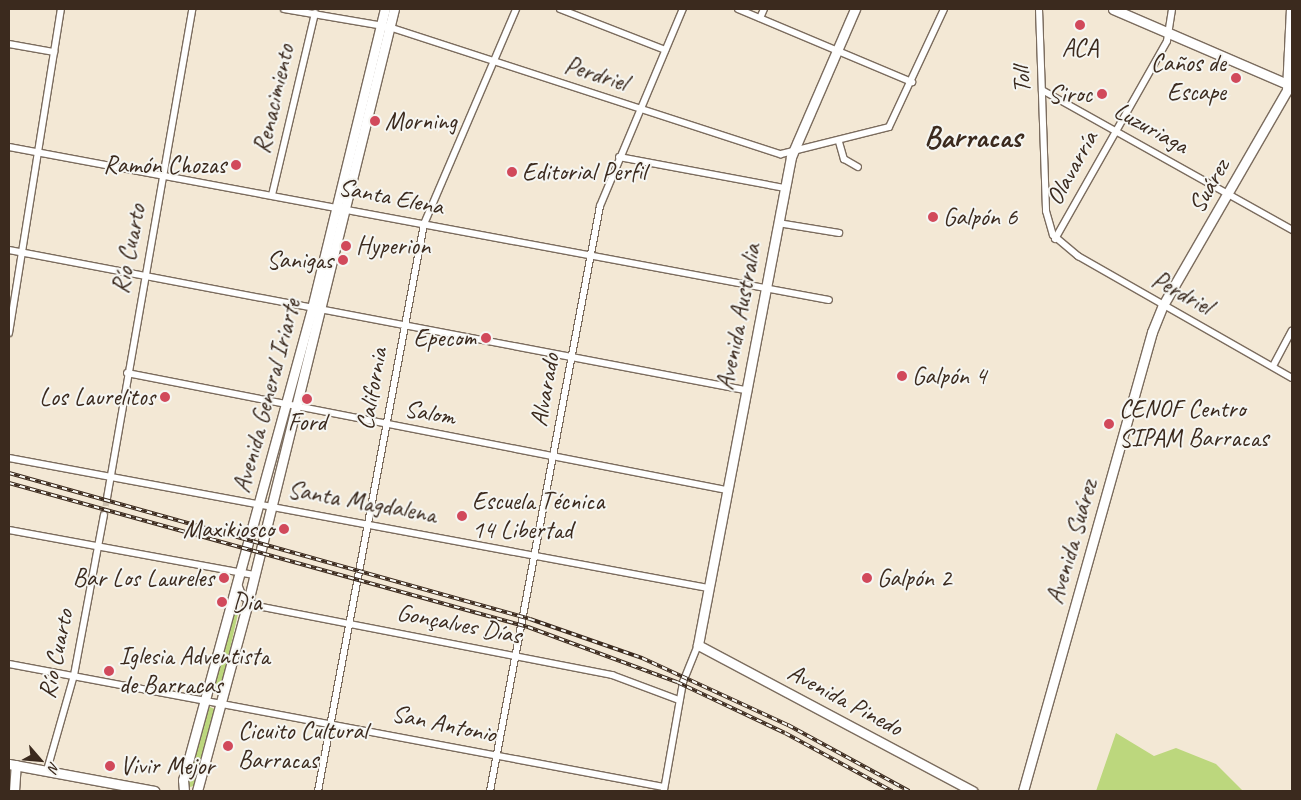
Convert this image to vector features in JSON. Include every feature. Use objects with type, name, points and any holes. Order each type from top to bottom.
[{"type":"main road","name":"Avenida General Iriarte","points":[[197,791],[248,602],[316,309],[385,26],[385,9]]},
{"type":"main road","name":"Avenida General Iriarte","points":[[385,26],[394,9]]},
{"type":"main road","name":"Avenida Australia","points":[[698,644],[745,390],[792,154],[855,9]]},
{"type":"main road","points":[[1113,9],[1290,86],[1291,9]]},
{"type":"main road","name":"Suárez","points":[[1163,305],[1290,86]]},
{"type":"main road","name":"Avenida Suárez","points":[[1023,791],[1163,305]]},
{"type":"main road","name":"Avenida General Iriarte","points":[[184,791],[206,698],[238,584],[258,503],[286,404],[316,309]]},
{"type":"main road","name":"Avenida Pinedo","points":[[698,644],[973,791]]},
{"type":"main road","points":[[14,791],[12,765],[156,791]]},
{"type":"street","points":[[9,333],[61,9]]},
{"type":"street","name":"Río Cuarto","points":[[107,498],[144,273],[164,174],[192,9]]},
{"type":"street","name":"Perdriel","points":[[284,9],[385,26],[769,152],[792,154],[882,132],[892,124],[912,82]]},
{"type":"street","name":"California","points":[[318,791],[350,623],[366,522],[424,224],[516,9]]},
{"type":"street","points":[[560,9],[665,50]]},
{"type":"street","name":"Alvarado","points":[[490,791],[514,655],[600,206],[618,157],[683,9]]},
{"type":"street","points":[[738,9],[912,82],[944,9]]},
{"type":"street","points":[[760,18],[764,9]]},
{"type":"street","name":"Toll","points":[[1039,9],[1047,219],[1055,239]]},
{"type":"street","name":"Olavarría","points":[[1055,239],[1170,34],[1172,9]]},
{"type":"street","name":"Renacimiento","points":[[272,195],[315,13]]},
{"type":"street","points":[[9,44],[54,52]]},
{"type":"street","name":"Luzuriaga","points":[[1042,90],[1292,230]]},
{"type":"street","points":[[839,142],[844,160],[858,167]]},
{"type":"street","name":"Santa Elena","points":[[9,147],[164,174],[828,300]]},
{"type":"street","points":[[618,157],[785,188]]},
{"type":"street","points":[[778,223],[840,233]]},
{"type":"street","name":"Perdriel","points":[[1055,239],[1163,305],[1292,378]]},
{"type":"street","points":[[9,250],[144,273],[316,309],[745,390]]},
{"type":"street","points":[[1273,366],[1292,331]]},
{"type":"street","name":"Salom","points":[[127,373],[385,425],[553,455],[726,490]]},
{"type":"street","name":"Santa Magdalena","points":[[9,458],[366,522],[708,588]]},
{"type":"street","name":"Río Cuarto","points":[[47,770],[74,675],[104,515]]},
{"type":"street","points":[[9,530],[254,575]]},
{"type":"street","points":[[238,584],[248,602]]},
{"type":"street","name":"Gonçalves Días","points":[[248,602],[628,679],[679,700]]},
{"type":"street","points":[[664,789],[679,700],[698,644]]},
{"type":"street","name":"San Antonio","points":[[9,664],[332,721],[664,789]]},
{"type":"green space","points":[[239,609],[220,694],[216,694],[212,688],[232,616]]},
{"type":"green space","points":[[207,706],[215,709],[197,785],[190,787],[186,780]]},
{"type":"green space","points":[[1116,733],[1154,756],[1176,748],[1216,764],[1243,791],[1096,791]]},
{"type":"tunnel","points":[[104,515],[107,498]]},
{"type":"railway","points":[[9,473],[530,619],[642,658],[788,725],[909,791]]},
{"type":"railway","points":[[9,483],[528,627],[677,682],[785,733],[892,791]]},
{"type":"place","name":"ACA","points":[[1080,25]]},
{"type":"place","name":"Caños de Escape","points":[[1236,78]]},
{"type":"place","name":"Siroc","points":[[1102,94]]},
{"type":"place","name":"Morning","points":[[375,121]]},
{"type":"place","name":"Ramón Chozas","points":[[236,165]]},
{"type":"place","name":"Editorial Perfil","points":[[512,172]]},
{"type":"place","name":"Galpón 6","points":[[933,217]]},
{"type":"place","name":"Hyperion","points":[[346,246]]},
{"type":"place","name":"Sanigas","points":[[343,260]]},
{"type":"place","name":"Epecom","points":[[486,338]]},
{"type":"place","name":"Galpón 4","points":[[902,376]]},
{"type":"place","name":"Los Laurelitos","points":[[165,397]]},
{"type":"place","name":"Ford","points":[[307,399]]},
{"type":"place","name":"CENOF Centro SIPAM Barracas","points":[[1109,424]]},
{"type":"place","name":"Escuela Técnica 14 Libertad","points":[[462,516]]},
{"type":"place","name":"Maxikiosco","points":[[284,529]]},
{"type":"place","name":"Bar Los Laureles","points":[[224,578]]},
{"type":"place","name":"Galpón 2","points":[[867,578]]},
{"type":"place","name":"Dia","points":[[222,602]]},
{"type":"place","name":"Iglesia Adventista de Barracas","points":[[109,671]]},
{"type":"place","name":"Cicuito Cultural Barracas","points":[[228,746]]},
{"type":"place","name":"Vivir Mejor","points":[[110,766]]},
{"type":"district","name":"Barracas","points":[[973,137]]}]
